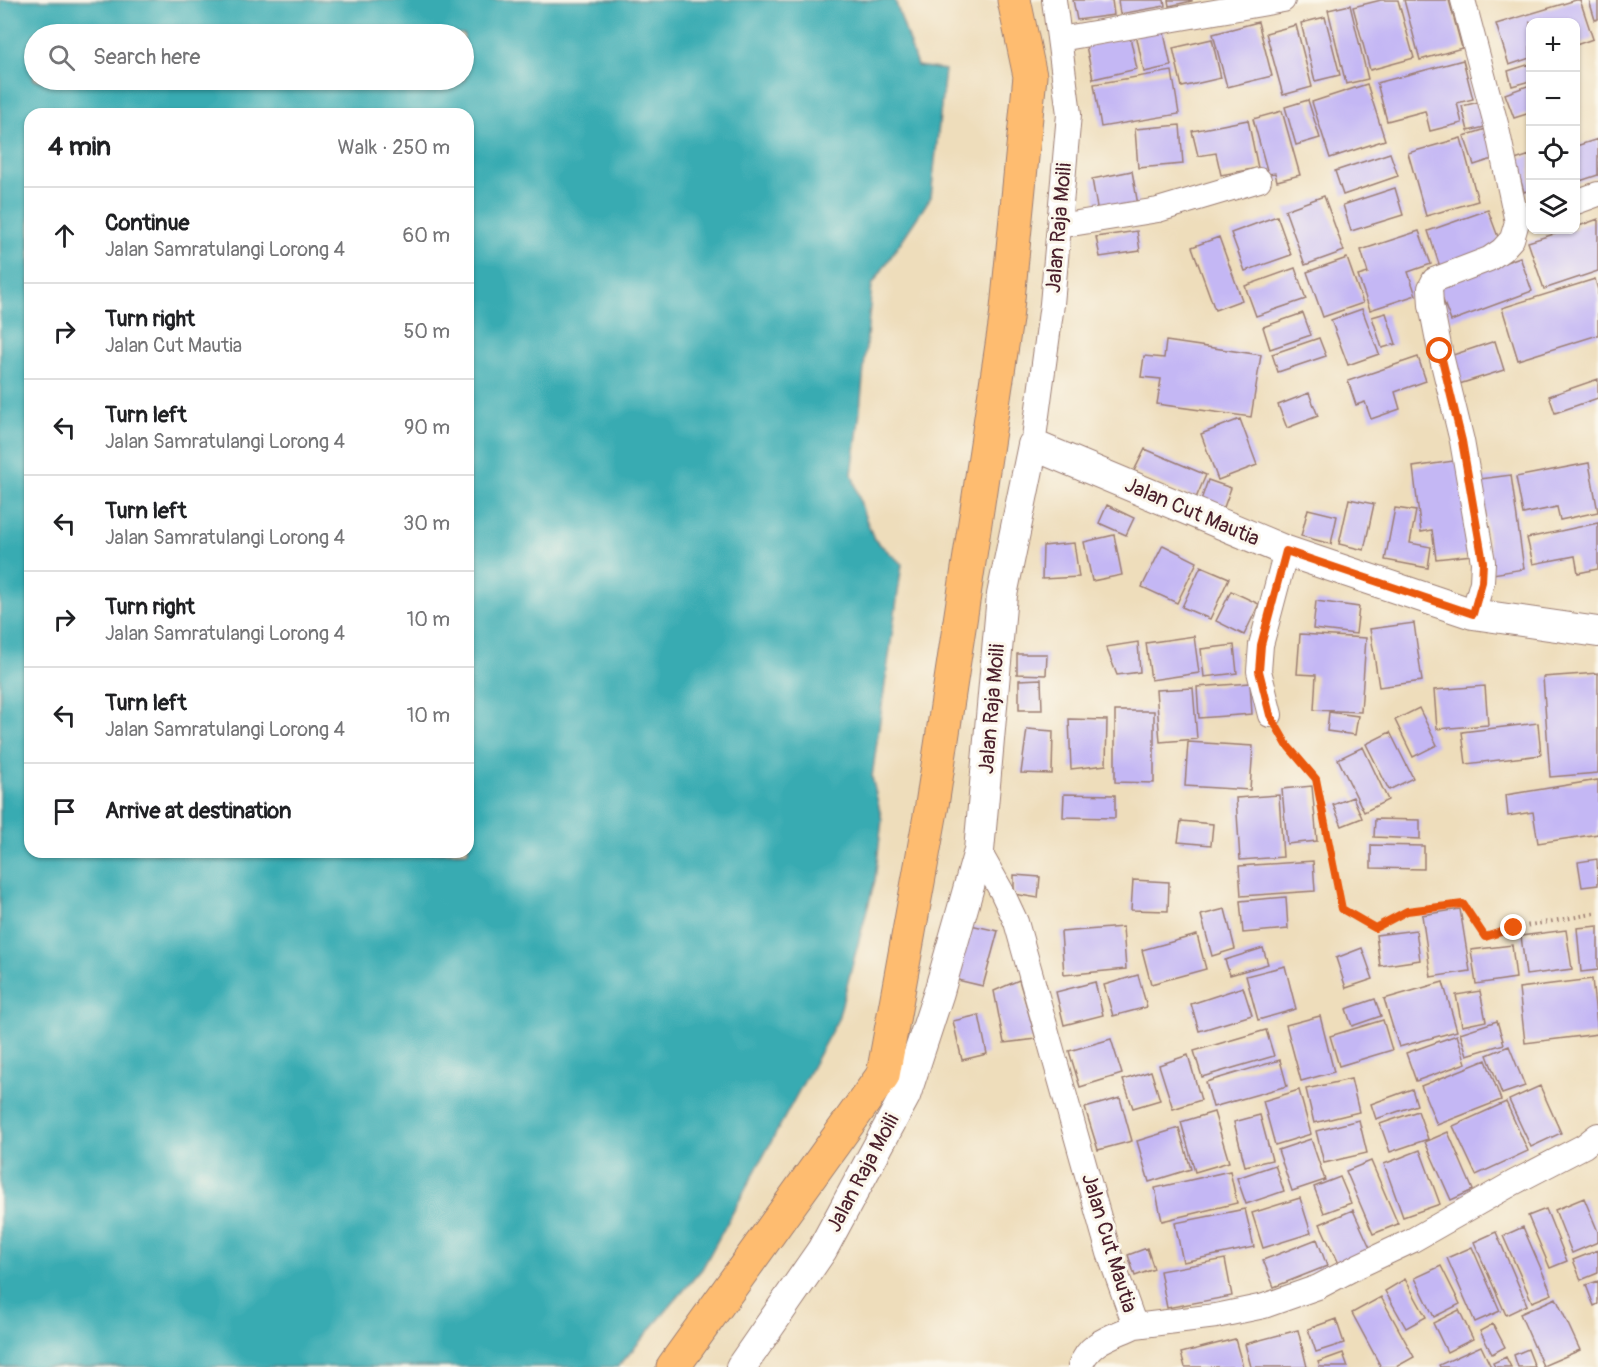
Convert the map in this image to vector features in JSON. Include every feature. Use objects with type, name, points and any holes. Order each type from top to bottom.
[{"type":"main road","points":[[673,1367],[884,1075],[932,805],[1006,319],[1030,76],[1014,0]]},
{"type":"street","name":"Jalan Raja Moili","points":[[741,1367],[822,1250],[905,1096],[939,992],[979,851],[1002,595],[1032,445],[1052,304],[1069,114],[1054,0]]},
{"type":"street","points":[[1060,39],[1283,0]]},
{"type":"street","points":[[1463,0],[1524,220],[1502,250],[1489,259],[1434,280],[1430,288],[1440,351],[1462,441],[1483,562],[1482,582],[1473,614]]},
{"type":"street","points":[[1059,226],[1158,210],[1259,180]]},
{"type":"street","points":[[1580,200],[1598,194]]},
{"type":"street","name":"Jalan Cut Mautia","points":[[1032,445],[1286,551],[1473,614],[1598,632]]},
{"type":"street","points":[[1270,715],[1259,671],[1261,645],[1286,551]]},
{"type":"street","name":"Jalan Cut Mautia","points":[[979,851],[1016,922],[1109,1253],[1135,1326],[1216,1316],[1264,1306],[1318,1287],[1411,1241],[1584,1146],[1598,1135]]},
{"type":"street","points":[[1080,1367],[1092,1346],[1135,1326]]},
{"type":"path","points":[[1270,715],[1287,745],[1316,779],[1342,909],[1375,928],[1407,911],[1463,904],[1485,937],[1514,928],[1598,913]]},
{"type":"water","points":[[0,0],[895,0],[917,66],[945,70],[931,197],[872,285],[852,474],[874,539],[902,564],[872,777],[882,820],[875,880],[838,1019],[702,1269],[618,1367],[0,1367]]},
{"type":"building","points":[[1073,0],[1112,0],[1114,15],[1077,20]]},
{"type":"building","points":[[1118,0],[1164,0],[1165,6],[1120,14]]},
{"type":"building","points":[[1168,0],[1192,0],[1192,1],[1169,6]]},
{"type":"building","points":[[1381,0],[1398,0],[1414,58],[1370,70],[1353,7]]},
{"type":"building","points":[[1404,0],[1449,0],[1462,48],[1420,60]]},
{"type":"building","points":[[1580,0],[1593,39],[1580,44],[1580,18],[1526,18],[1526,59],[1509,65],[1496,24]]},
{"type":"building","points":[[1589,0],[1598,0],[1598,19],[1595,20]]},
{"type":"building","points":[[1350,5],[1368,79],[1346,84],[1328,10]]},
{"type":"building","points":[[1325,17],[1340,75],[1315,81],[1301,23]]},
{"type":"building","points":[[1258,22],[1272,76],[1227,87],[1213,34]]},
{"type":"building","points":[[1296,25],[1312,87],[1283,95],[1266,33]]},
{"type":"building","points":[[1163,28],[1171,66],[1144,72],[1136,34]]},
{"type":"building","points":[[1130,37],[1137,69],[1093,79],[1086,46]]},
{"type":"building","points":[[1212,39],[1221,78],[1182,87],[1173,48]]},
{"type":"building","points":[[1463,60],[1473,99],[1457,103],[1462,123],[1430,131],[1425,111],[1387,121],[1377,83]]},
{"type":"building","points":[[1526,65],[1526,82],[1512,86],[1508,71]]},
{"type":"building","points":[[1172,71],[1179,114],[1101,127],[1094,84]]},
{"type":"building","points":[[1367,84],[1385,140],[1330,158],[1312,102]]},
{"type":"building","points":[[1526,86],[1526,114],[1514,118],[1505,94]]},
{"type":"building","points":[[1308,100],[1320,138],[1296,145],[1285,107]]},
{"type":"building","points":[[1479,102],[1485,127],[1468,131],[1462,106]]},
{"type":"building","points":[[1282,111],[1300,175],[1277,181],[1275,173],[1268,174],[1253,119]]},
{"type":"building","points":[[1248,120],[1258,168],[1221,175],[1216,153],[1198,156],[1192,131]]},
{"type":"building","points":[[1180,125],[1183,164],[1138,168],[1135,129]]},
{"type":"building","points":[[1486,129],[1496,158],[1474,165],[1464,136]]},
{"type":"building","points":[[1461,138],[1478,201],[1426,216],[1408,153]]},
{"type":"building","points":[[1598,139],[1598,175],[1580,181],[1580,180],[1580,145]]},
{"type":"building","points":[[1390,153],[1398,176],[1343,195],[1335,171]]},
{"type":"building","points":[[1526,156],[1526,191],[1524,192],[1515,160]]},
{"type":"building","points":[[1132,171],[1138,205],[1098,213],[1092,179]]},
{"type":"building","points":[[1395,188],[1403,215],[1351,231],[1343,205]]},
{"type":"building","points":[[1324,196],[1344,251],[1305,265],[1285,210]]},
{"type":"building","points":[[1488,210],[1501,245],[1440,267],[1428,231]]},
{"type":"building","points":[[1277,216],[1291,255],[1245,271],[1231,233]]},
{"type":"building","points":[[1598,219],[1598,271],[1544,289],[1528,242],[1554,234],[1580,234],[1580,226]]},
{"type":"building","points":[[1137,231],[1140,251],[1100,257],[1096,237]]},
{"type":"building","points":[[1419,231],[1431,264],[1408,272],[1416,295],[1370,310],[1358,276],[1368,273],[1361,250]]},
{"type":"building","points":[[1219,237],[1242,300],[1215,310],[1192,247]]},
{"type":"building","points":[[1520,257],[1532,291],[1451,321],[1438,287]]},
{"type":"building","points":[[1347,258],[1363,303],[1323,317],[1307,272]]},
{"type":"building","points":[[1295,268],[1306,299],[1256,316],[1245,286]]},
{"type":"building","points":[[1595,279],[1598,290],[1598,335],[1518,360],[1502,308]]},
{"type":"building","points":[[1362,309],[1379,354],[1348,365],[1331,320]]},
{"type":"building","points":[[1303,313],[1311,335],[1270,349],[1263,327]]},
{"type":"building","points":[[1386,313],[1396,344],[1382,348],[1372,317]]},
{"type":"building","points":[[1319,338],[1326,356],[1278,372],[1272,354]]},
{"type":"building","points":[[1166,341],[1261,355],[1251,417],[1157,404],[1161,379],[1141,377],[1144,356],[1164,358]]},
{"type":"building","points":[[1495,341],[1504,370],[1456,385],[1447,357]]},
{"type":"building","points":[[1418,357],[1426,381],[1395,392],[1400,409],[1371,419],[1365,402],[1356,405],[1348,381]]},
{"type":"building","points":[[1598,379],[1598,398],[1555,413],[1549,396]]},
{"type":"building","points":[[1309,393],[1318,416],[1287,428],[1278,405]]},
{"type":"building","points":[[1240,419],[1257,465],[1218,480],[1201,434]]},
{"type":"building","points":[[1145,449],[1206,475],[1196,498],[1134,471]]},
{"type":"building","points":[[1460,460],[1472,555],[1436,559],[1432,530],[1421,532],[1413,467]]},
{"type":"building","points":[[1589,463],[1598,512],[1560,520],[1557,507],[1523,514],[1516,477]]},
{"type":"building","points":[[1511,475],[1524,569],[1493,574],[1480,479]]},
{"type":"building","points":[[1208,480],[1231,488],[1223,510],[1200,503]]},
{"type":"building","points":[[1349,499],[1374,504],[1364,550],[1339,544]]},
{"type":"building","points":[[1107,505],[1134,518],[1126,535],[1099,523]]},
{"type":"building","points":[[1395,508],[1416,511],[1410,543],[1431,547],[1428,568],[1385,560]]},
{"type":"building","points":[[1308,509],[1337,516],[1331,544],[1301,536]]},
{"type":"building","points":[[1598,523],[1598,569],[1578,573],[1575,556],[1533,564],[1527,538]]},
{"type":"building","points":[[1114,535],[1122,575],[1092,581],[1084,542]]},
{"type":"building","points":[[1074,543],[1079,577],[1042,579],[1043,546]]},
{"type":"building","points":[[1163,545],[1197,562],[1177,603],[1142,587]]},
{"type":"building","points":[[1201,566],[1229,578],[1210,619],[1182,607]]},
{"type":"building","points":[[1231,591],[1259,604],[1244,635],[1216,621]]},
{"type":"building","points":[[1316,601],[1359,607],[1356,634],[1313,629]]},
{"type":"building","points":[[1414,623],[1422,681],[1379,687],[1370,629]]},
{"type":"building","points":[[1300,634],[1366,638],[1361,712],[1314,710],[1316,675],[1297,674]]},
{"type":"building","points":[[1194,636],[1199,673],[1151,680],[1146,643]]},
{"type":"building","points":[[1138,642],[1140,672],[1117,675],[1106,647]]},
{"type":"building","points":[[1234,645],[1237,673],[1204,677],[1201,649]]},
{"type":"building","points":[[1017,654],[1047,654],[1046,675],[1017,674]]},
{"type":"building","points":[[1598,673],[1598,773],[1550,777],[1543,677]]},
{"type":"building","points":[[1041,679],[1042,710],[1019,710],[1019,680]]},
{"type":"building","points":[[1250,683],[1252,714],[1199,718],[1197,687]]},
{"type":"building","points":[[1485,686],[1488,725],[1437,729],[1434,690]]},
{"type":"building","points":[[1193,688],[1197,739],[1160,742],[1156,690]]},
{"type":"building","points":[[1419,708],[1437,745],[1413,757],[1395,720]]},
{"type":"building","points":[[1115,711],[1154,711],[1154,783],[1115,782]]},
{"type":"building","points":[[1329,712],[1358,716],[1355,735],[1327,731]]},
{"type":"building","points":[[1069,719],[1107,720],[1106,765],[1071,769]]},
{"type":"building","points":[[1538,723],[1541,755],[1466,764],[1462,732]]},
{"type":"building","points":[[1027,729],[1053,731],[1052,774],[1021,773]]},
{"type":"building","points":[[1390,732],[1413,778],[1389,790],[1366,744]]},
{"type":"building","points":[[1188,742],[1253,746],[1250,790],[1185,786]]},
{"type":"building","points":[[1363,747],[1388,800],[1364,812],[1338,759]]},
{"type":"building","points":[[1598,780],[1598,834],[1538,843],[1533,812],[1508,816],[1506,795]]},
{"type":"building","points":[[1312,786],[1317,841],[1287,844],[1282,789]]},
{"type":"building","points":[[1064,794],[1115,795],[1115,818],[1063,817]]},
{"type":"building","points":[[1279,795],[1283,857],[1240,860],[1236,798]]},
{"type":"building","points":[[1353,797],[1362,818],[1342,826],[1333,805]]},
{"type":"building","points":[[1375,819],[1420,820],[1420,839],[1374,837]]},
{"type":"building","points":[[1181,821],[1213,824],[1211,845],[1178,842]]},
{"type":"building","points":[[1371,845],[1424,846],[1424,869],[1371,868]]},
{"type":"building","points":[[1597,859],[1598,885],[1582,887],[1578,862]]},
{"type":"building","points":[[1313,861],[1315,891],[1241,896],[1239,866]]},
{"type":"building","points":[[1014,875],[1040,877],[1038,898],[1014,894]]},
{"type":"building","points":[[1133,880],[1169,882],[1168,911],[1131,910]]},
{"type":"building","points":[[1286,897],[1288,929],[1243,933],[1240,901]]},
{"type":"building","points":[[1225,909],[1235,949],[1212,956],[1201,915]]},
{"type":"building","points":[[1460,909],[1470,971],[1431,977],[1422,915]]},
{"type":"building","points":[[966,924],[998,931],[983,986],[953,979]]},
{"type":"building","points":[[1598,926],[1598,970],[1581,972],[1577,928]]},
{"type":"building","points":[[1123,927],[1126,969],[1064,975],[1061,932]]},
{"type":"building","points":[[1416,930],[1420,960],[1380,966],[1376,935]]},
{"type":"building","points":[[1566,930],[1572,969],[1526,975],[1521,936]]},
{"type":"building","points":[[1197,935],[1206,969],[1151,984],[1142,950]]},
{"type":"building","points":[[1512,945],[1516,978],[1476,984],[1471,950]]},
{"type":"building","points":[[1263,948],[1268,964],[1230,975],[1225,960]]},
{"type":"building","points":[[1362,948],[1373,979],[1346,988],[1336,958]]},
{"type":"building","points":[[1285,966],[1296,1009],[1258,1020],[1246,976]]},
{"type":"building","points":[[1138,975],[1147,1007],[1113,1016],[1104,985]]},
{"type":"building","points":[[1592,979],[1598,1034],[1525,1043],[1519,988]]},
{"type":"building","points":[[1019,980],[1036,1039],[1004,1043],[994,991]]},
{"type":"building","points":[[1095,982],[1103,1015],[1064,1025],[1056,992]]},
{"type":"building","points":[[1443,982],[1457,1031],[1399,1047],[1384,999]]},
{"type":"building","points":[[1243,987],[1252,1015],[1199,1031],[1191,1004]]},
{"type":"building","points":[[1480,991],[1486,1021],[1462,1026],[1456,995]]},
{"type":"building","points":[[1375,999],[1381,1016],[1352,1026],[1346,1009]]},
{"type":"building","points":[[979,1015],[987,1054],[962,1060],[953,1021]]},
{"type":"building","points":[[1320,1016],[1334,1072],[1301,1081],[1286,1025]]},
{"type":"building","points":[[1383,1020],[1392,1050],[1339,1066],[1330,1036]]},
{"type":"building","points":[[1497,1021],[1504,1044],[1467,1055],[1460,1033]]},
{"type":"building","points":[[1266,1030],[1274,1056],[1202,1077],[1194,1051]]},
{"type":"building","points":[[1457,1035],[1466,1063],[1416,1081],[1406,1053]]},
{"type":"building","points":[[1111,1039],[1122,1074],[1080,1087],[1069,1051]]},
{"type":"building","points":[[1509,1046],[1525,1086],[1502,1094],[1487,1055]]},
{"type":"building","points":[[1188,1055],[1201,1100],[1173,1109],[1159,1065]]},
{"type":"building","points":[[1280,1060],[1287,1086],[1213,1107],[1206,1082]]},
{"type":"building","points":[[1486,1060],[1501,1100],[1437,1125],[1421,1086]]},
{"type":"building","points":[[1151,1071],[1160,1100],[1133,1108],[1123,1080]]},
{"type":"building","points":[[1351,1079],[1359,1112],[1314,1123],[1306,1089]]},
{"type":"building","points":[[1540,1086],[1561,1133],[1531,1147],[1509,1100]]},
{"type":"building","points":[[1412,1089],[1417,1105],[1376,1119],[1371,1104]]},
{"type":"building","points":[[1299,1090],[1311,1134],[1275,1145],[1263,1101]]},
{"type":"building","points":[[1120,1098],[1132,1141],[1098,1150],[1085,1108]]},
{"type":"building","points":[[1506,1102],[1528,1151],[1476,1175],[1453,1126]]},
{"type":"building","points":[[1418,1111],[1428,1139],[1390,1152],[1380,1124]]},
{"type":"building","points":[[1214,1112],[1229,1162],[1195,1172],[1181,1122]]},
{"type":"building","points":[[1260,1115],[1272,1160],[1245,1166],[1234,1122]]},
{"type":"building","points":[[1359,1120],[1367,1153],[1324,1163],[1316,1131]]},
{"type":"building","points":[[1179,1128],[1191,1169],[1149,1182],[1137,1141]]},
{"type":"building","points":[[1448,1132],[1473,1190],[1451,1200],[1425,1142]]},
{"type":"building","points":[[1311,1139],[1325,1180],[1292,1191],[1278,1150]]},
{"type":"building","points":[[1420,1150],[1440,1204],[1403,1217],[1384,1164]]},
{"type":"building","points":[[1371,1161],[1398,1224],[1373,1234],[1346,1171]]},
{"type":"building","points":[[1275,1165],[1284,1191],[1246,1204],[1237,1178]]},
{"type":"building","points":[[1230,1171],[1237,1203],[1162,1221],[1155,1188]]},
{"type":"building","points":[[1340,1177],[1351,1203],[1324,1213],[1314,1187]]},
{"type":"building","points":[[1300,1198],[1311,1233],[1263,1248],[1252,1213]]},
{"type":"building","points":[[1584,1198],[1598,1232],[1598,1242],[1572,1253],[1555,1210]]},
{"type":"building","points":[[1245,1209],[1254,1247],[1183,1262],[1175,1223]]},
{"type":"building","points":[[1546,1209],[1567,1261],[1550,1268],[1528,1216]]},
{"type":"building","points":[[1353,1210],[1372,1252],[1339,1266],[1320,1224]]},
{"type":"building","points":[[1523,1227],[1552,1294],[1532,1302],[1503,1236]]},
{"type":"building","points":[[1496,1232],[1527,1305],[1506,1315],[1474,1242]]},
{"type":"building","points":[[1317,1239],[1327,1266],[1274,1287],[1263,1260]]},
{"type":"building","points":[[1472,1247],[1500,1311],[1475,1322],[1447,1258]]},
{"type":"building","points":[[1147,1248],[1154,1269],[1135,1276],[1128,1255]]},
{"type":"building","points":[[1598,1250],[1598,1273],[1581,1280],[1573,1260]]},
{"type":"building","points":[[1225,1259],[1232,1296],[1167,1308],[1160,1271]]},
{"type":"building","points":[[1441,1266],[1460,1304],[1434,1317],[1415,1278]]},
{"type":"building","points":[[1405,1279],[1426,1317],[1406,1328],[1385,1291]]},
{"type":"building","points":[[1598,1281],[1598,1304],[1594,1306],[1586,1285]]},
{"type":"building","points":[[1381,1297],[1414,1357],[1396,1367],[1381,1367],[1352,1313]]},
{"type":"building","points":[[1556,1298],[1580,1350],[1543,1366],[1520,1314]]},
{"type":"building","points":[[1459,1310],[1473,1339],[1447,1352],[1433,1323]]},
{"type":"building","points":[[1336,1319],[1344,1343],[1316,1352],[1308,1329]]},
{"type":"building","points":[[1493,1324],[1505,1347],[1492,1354],[1480,1331]]},
{"type":"building","points":[[1298,1330],[1307,1367],[1251,1367],[1245,1344]]},
{"type":"building","points":[[1235,1339],[1243,1367],[1185,1367],[1181,1353]]},
{"type":"building","points":[[1481,1346],[1491,1367],[1440,1367],[1439,1365]]},
{"type":"building","points":[[1528,1349],[1535,1367],[1518,1367],[1514,1355]]},
{"type":"building","points":[[1343,1353],[1348,1367],[1320,1367],[1318,1362]]},
{"type":"building","points":[[1506,1357],[1511,1367],[1495,1367],[1493,1363]]},
{"type":"route","points":[[1440,351],[1462,441],[1483,562],[1482,582],[1473,614],[1286,551],[1261,645],[1259,671],[1270,715],[1287,745],[1316,779],[1342,909],[1375,928],[1407,911],[1463,904],[1485,937],[1514,928]]}]
